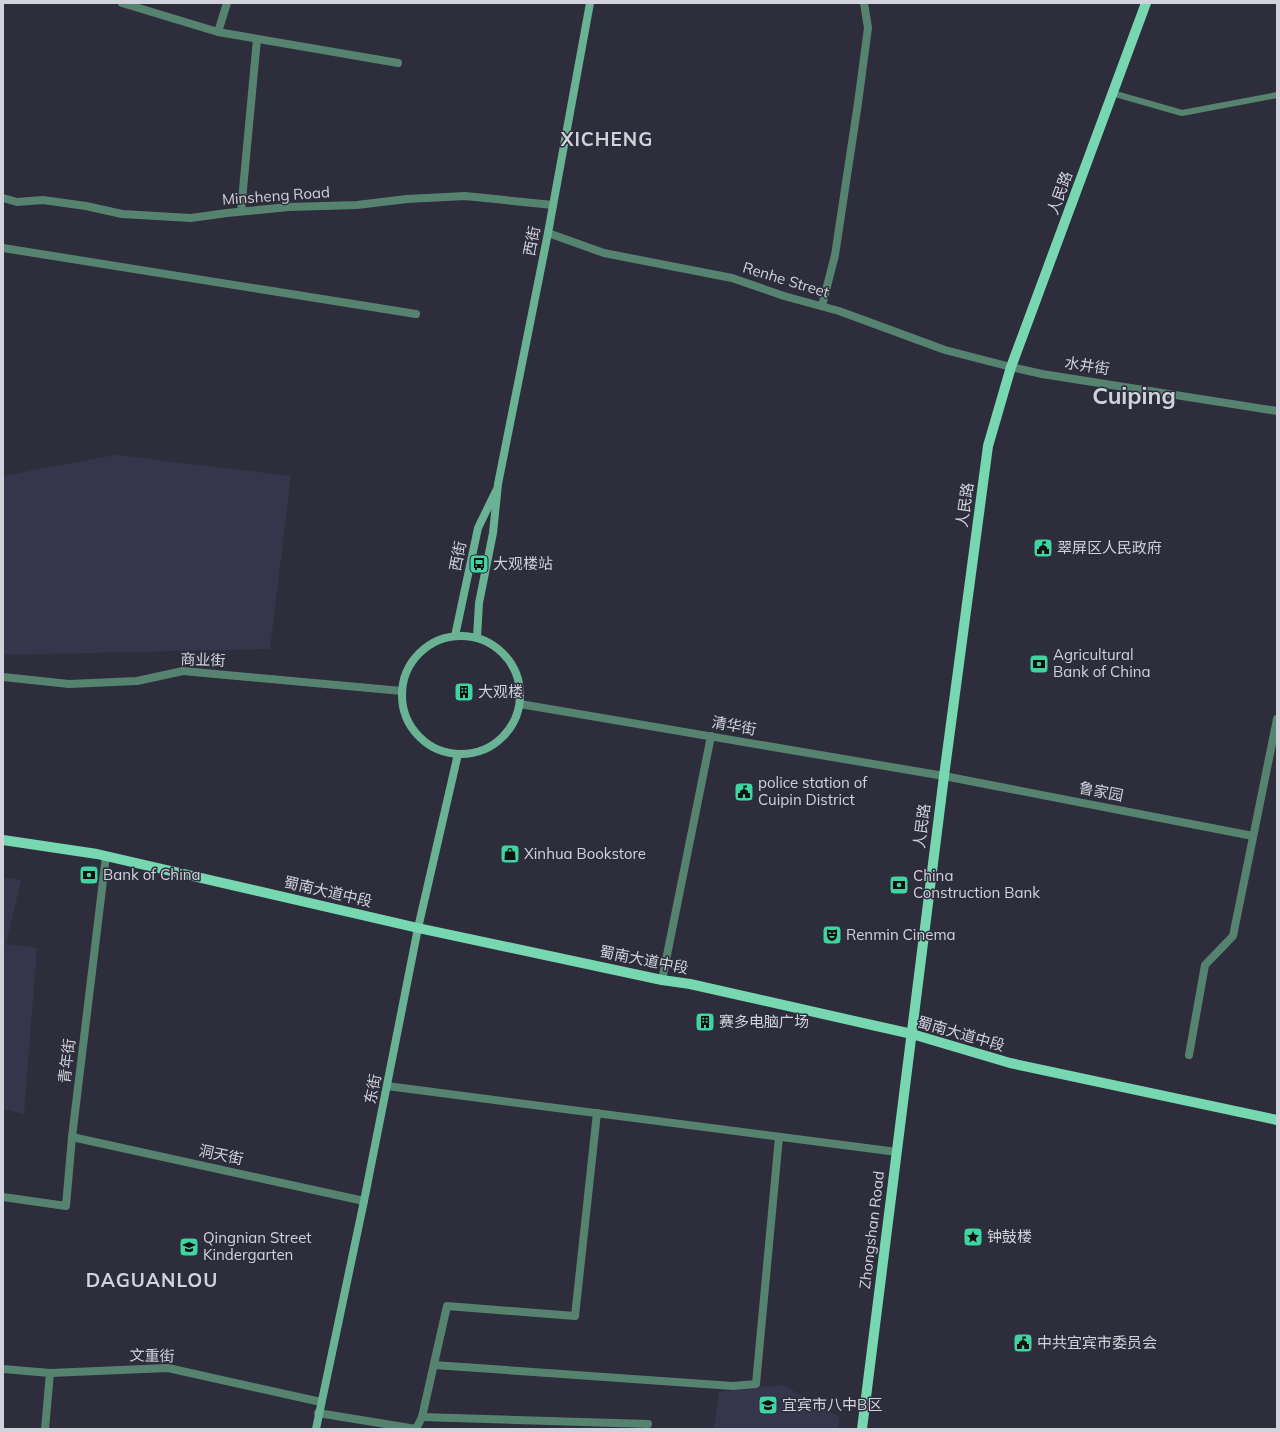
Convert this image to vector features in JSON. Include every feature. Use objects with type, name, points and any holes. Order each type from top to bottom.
[{"type":"main road","name":"西街","points":[[477,637],[479,603],[493,533],[498,484],[548,233],[590,3]]},
{"type":"main road","name":"人民路","points":[[912,1034],[944,776],[988,446],[1011,367],[1146,3]]},
{"type":"main road","name":"西街","points":[[456,636],[478,528],[498,484]]},
{"type":"main road","points":[[449,636],[477,637],[503,652],[517,675],[521,695],[520,704],[513,723],[500,739],[489,747],[469,754],[458,754],[440,750],[423,740],[410,724],[404,711],[402,691],[407,671],[412,661],[426,646],[449,636]]},
{"type":"main road","name":"东街","points":[[316,1429],[318,1413],[388,1086],[418,928],[458,754]]},
{"type":"main road","name":"蜀南大道中段","points":[[3,840],[106,856],[418,928],[662,980],[690,984],[912,1034],[1010,1064],[1277,1120]]},
{"type":"main road","name":"Zhongshan Road","points":[[862,1429],[912,1034]]},
{"type":"street","points":[[122,3],[218,32],[398,63]]},
{"type":"street","points":[[218,32],[227,3]]},
{"type":"street","points":[[822,306],[835,255],[858,103],[868,28],[864,3]]},
{"type":"street","points":[[241,211],[257,39]]},
{"type":"street","name":"Minsheng Road","points":[[3,198],[17,202],[43,200],[86,206],[122,214],[191,218],[241,211],[289,207],[357,205],[406,199],[465,196],[553,205]]},
{"type":"street","name":"Renhe Street","points":[[548,233],[604,253],[732,278],[784,296],[840,311],[945,350],[1011,367]]},
{"type":"street","points":[[3,248],[416,314]]},
{"type":"street","name":"水井街","points":[[1011,367],[1050,375],[1277,411]]},
{"type":"street","name":"商业街","points":[[3,677],[69,684],[136,681],[183,671],[402,691]]},
{"type":"street","name":"清华街","points":[[520,704],[944,776]]},
{"type":"street","points":[[1189,1055],[1205,965],[1233,936],[1277,719]]},
{"type":"street","points":[[662,980],[711,736]]},
{"type":"street","name":"鲁家园","points":[[944,776],[1253,836]]},
{"type":"street","name":"青年街","points":[[3,1197],[66,1206],[72,1137],[106,856]]},
{"type":"street","points":[[388,1086],[897,1152]]},
{"type":"street","points":[[318,1413],[416,1429],[422,1417],[447,1306],[575,1316],[597,1113]]},
{"type":"street","name":"洞天街","points":[[72,1137],[364,1201]]},
{"type":"street","points":[[434,1365],[733,1386],[756,1384],[779,1137]]},
{"type":"street","name":"文重街","points":[[3,1369],[50,1373],[168,1368],[321,1402]]},
{"type":"street","points":[[45,1429],[50,1373]]},
{"type":"street","points":[[422,1417],[648,1424]]},
{"type":"lane","points":[[1112,93],[1182,113],[1277,95]]},
{"type":"shaded area","points":[[115,455],[291,476],[270,649],[3,655],[3,476]]},
{"type":"shaded area","points":[[3,877],[21,880],[6,944],[37,948],[24,1114],[3,1109]]},
{"type":"shaded area","name":"宜宾市八中B区","points":[[783,1385],[840,1417],[838,1429],[714,1429],[719,1392]]},
{"type":"shaded area","points":[[561,1427],[714,1429],[561,1429]]},
{"type":"place","name":"翠屏区人民政府","points":[[1043,548]]},
{"type":"place","name":"大观楼站","points":[[479,564]]},
{"type":"place","name":"Agricultural Bank of China","points":[[1039,664]]},
{"type":"place","name":"大观楼","points":[[464,692]]},
{"type":"place","name":"police station of Cuipin District","points":[[744,792]]},
{"type":"place","name":"Xinhua Bookstore","points":[[510,854]]},
{"type":"place","name":"Bank of China","points":[[89,875]]},
{"type":"place","name":"China Construction Bank","points":[[899,885]]},
{"type":"place","name":"Renmin Cinema","points":[[832,935]]},
{"type":"place","name":"赛多电脑广场","points":[[705,1022]]},
{"type":"place","name":"钟鼓楼","points":[[973,1237]]},
{"type":"place","name":"Qingnian Street Kindergarten","points":[[189,1247]]},
{"type":"place","name":"中共宜宾市委员会","points":[[1023,1343]]},
{"type":"place","name":"宜宾市八中B区","points":[[768,1405]]},
{"type":"district","name":"XICHENG","points":[[607,139]]},
{"type":"district","name":"Cuiping","points":[[1134,396]]},
{"type":"district","name":"DAGUANLOU","points":[[152,1280]]}]
